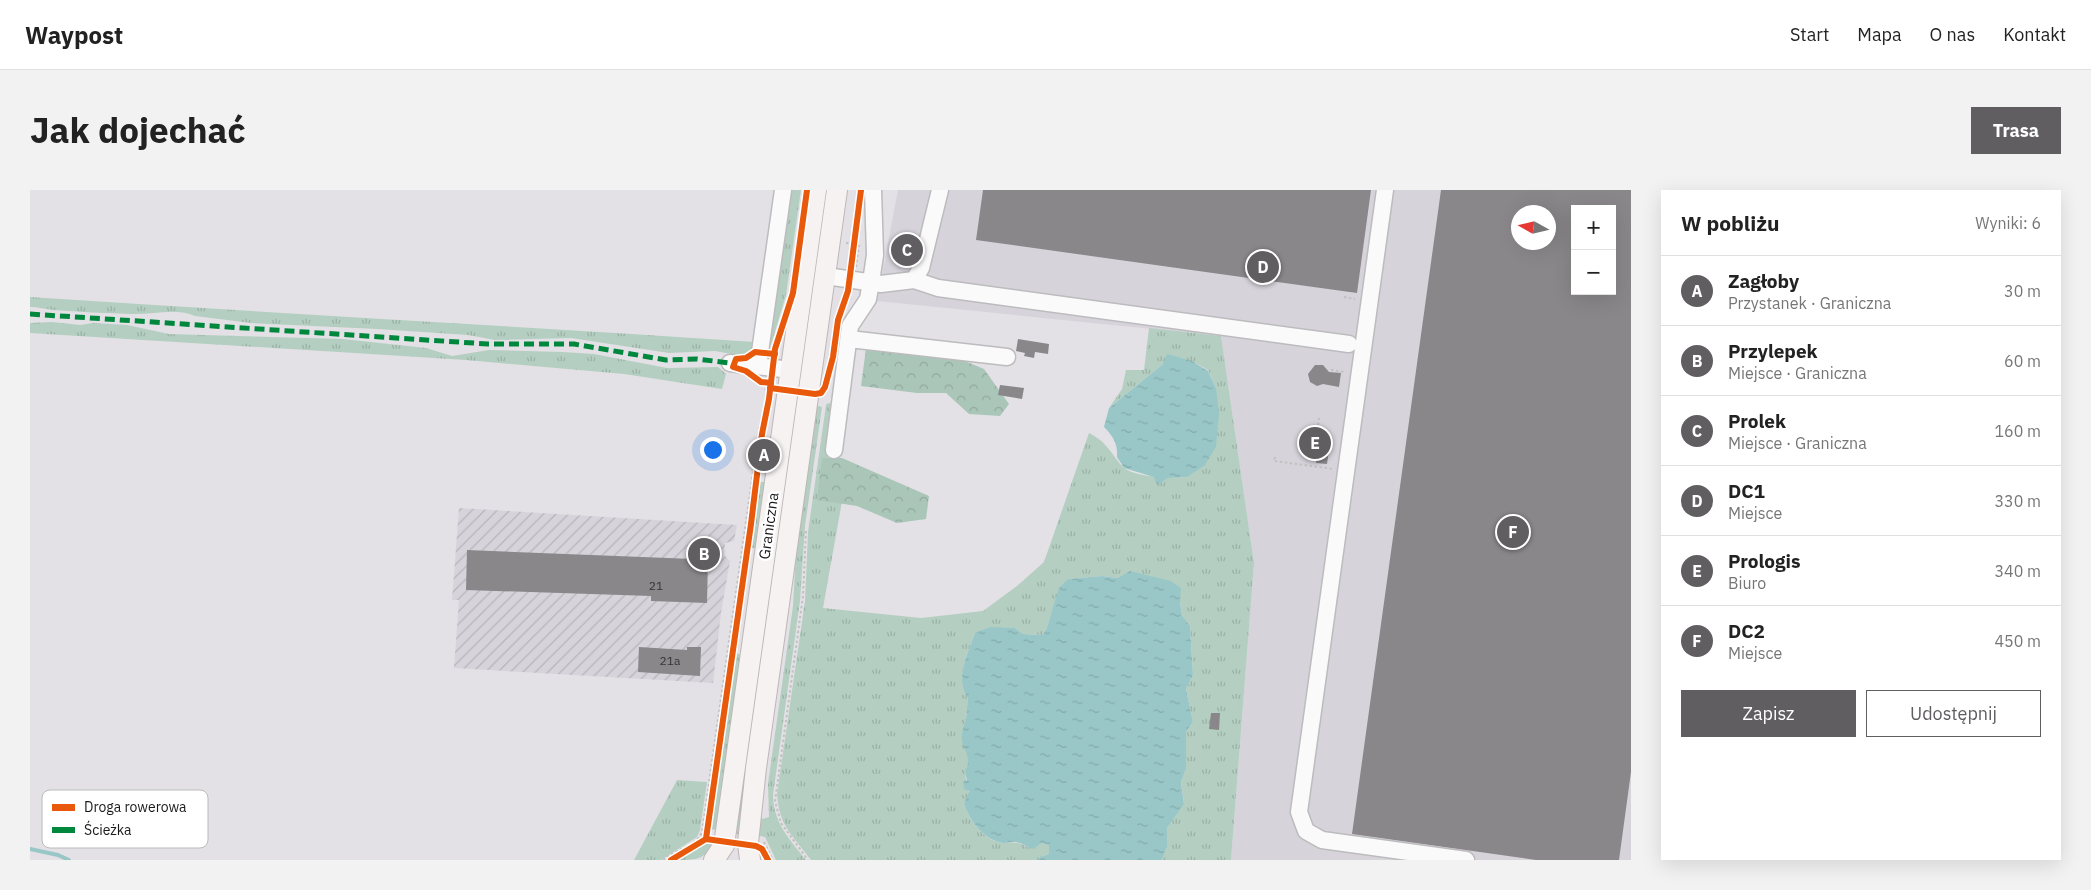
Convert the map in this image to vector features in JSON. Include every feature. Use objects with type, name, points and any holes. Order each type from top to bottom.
[{"type":"main road","name":"Graniczna","points":[[714,860],[724,845],[816,190]]},
{"type":"main road","name":"Graniczna","points":[[749,853],[756,768],[837,190]]},
{"type":"lane","points":[[761,378],[783,190]]},
{"type":"lane","points":[[834,450],[850,326],[868,299],[871,282],[875,255],[873,190]]},
{"type":"lane","points":[[914,280],[921,268],[940,190]]},
{"type":"lane","points":[[1385,190],[1299,812],[1306,831],[1322,840],[1466,860]]},
{"type":"lane","points":[[826,276],[853,273],[871,282],[881,284],[914,280],[938,288],[1349,344]]},
{"type":"lane","points":[[849,339],[1007,357]]},
{"type":"lane","points":[[730,363],[761,378],[791,370]]},
{"type":"path","points":[[853,273],[855,235]]},
{"type":"path","points":[[853,273],[859,245]]},
{"type":"path","points":[[664,860],[694,842],[702,832],[758,437],[766,402],[767,392],[761,378]]},
{"type":"path","points":[[671,860],[706,839],[751,524],[755,479],[770,399],[771,383],[761,378]]},
{"type":"path","points":[[1317,435],[1319,418]]},
{"type":"path","points":[[1275,457],[1274,461],[1346,470]]},
{"type":"path","points":[[806,531],[803,596],[775,801],[781,822],[808,860]]},
{"type":"path","points":[[749,853],[762,849],[768,860]]},
{"type":"shaded area","points":[[898,190],[1631,190],[1631,860],[1231,860],[1254,563],[1221,336],[877,301]]},
{"type":"shaded area","points":[[459,508],[737,525],[734,541],[725,543],[724,555],[730,561],[721,613],[713,683],[454,668],[459,600],[452,600]]},
{"type":"green space","points":[[789,190],[801,190],[786,295],[771,345],[764,348]]},
{"type":"green space","points":[[30,297],[755,342],[755,349],[743,356],[715,351],[669,353],[571,338],[495,340],[468,335],[251,323],[195,316],[180,312],[131,314],[63,311],[30,307]]},
{"type":"green space","points":[[52,322],[80,325],[93,323],[127,325],[169,334],[343,339],[426,348],[452,356],[489,350],[594,354],[667,368],[718,367],[726,374],[722,389],[624,374],[466,360],[30,333],[30,323]]},
{"type":"green space","points":[[1149,328],[1221,336],[1254,563],[1231,860],[1162,860],[1167,847],[1167,828],[1184,803],[1181,782],[1186,769],[1186,732],[1193,722],[1186,689],[1193,675],[1190,626],[1182,615],[1180,602],[1118,578],[1102,576],[1068,579],[1052,611],[1046,630],[1042,635],[1023,634],[1015,628],[975,633],[962,675],[964,691],[968,698],[966,720],[962,735],[964,747],[968,754],[969,765],[965,773],[969,795],[964,804],[967,811],[979,830],[991,839],[997,842],[1018,843],[1027,847],[1041,843],[1049,845],[1049,854],[1038,858],[1038,860],[811,860],[784,823],[778,805],[777,794],[805,601],[808,532],[826,405],[828,403],[835,405],[827,461],[849,462],[823,608],[921,618],[983,611],[1017,586],[1044,562],[1089,433],[1104,444],[1127,470],[1143,475],[1187,477],[1216,388],[1208,370],[1192,361],[1163,364],[1109,408],[1122,389],[1126,370],[1144,370]]},
{"type":"green space","points":[[866,348],[960,359],[984,369],[1009,404],[1000,416],[969,414],[946,393],[917,393],[861,386]]},
{"type":"green space","points":[[794,402],[800,403],[738,834],[732,833]]},
{"type":"green space","points":[[815,405],[822,407],[805,526],[800,601],[773,795],[779,822],[806,860],[776,860],[765,837],[755,835],[758,820],[769,817],[768,784],[793,606],[797,534]]},
{"type":"green space","points":[[822,458],[842,458],[929,496],[926,519],[897,523],[857,506],[817,500]]},
{"type":"green space","points":[[757,482],[764,482],[765,495],[758,546],[751,548]]},
{"type":"green space","points":[[729,652],[731,652],[706,829],[704,826]]},
{"type":"green space","points":[[735,653],[739,654],[742,659],[718,830],[710,829]]},
{"type":"green space","points":[[677,780],[707,782],[700,830],[697,837],[661,860],[634,860]]},
{"type":"green space","points":[[706,843],[715,844],[703,856],[694,859],[676,860]]},
{"type":"water","points":[[1167,354],[1192,361],[1208,371],[1216,388],[1219,414],[1216,447],[1205,465],[1187,477],[1168,478],[1157,485],[1154,477],[1124,468],[1117,457],[1117,448],[1114,440],[1104,427],[1109,408],[1163,364]]},
{"type":"water","points":[[1130,571],[1171,581],[1181,588],[1180,602],[1182,615],[1190,626],[1193,675],[1186,689],[1193,722],[1186,732],[1186,769],[1181,782],[1184,804],[1167,828],[1167,847],[1162,860],[1038,860],[1038,858],[1049,854],[1049,845],[1041,843],[1034,849],[1018,842],[1004,843],[990,838],[974,823],[964,804],[969,791],[964,789],[963,782],[967,780],[965,773],[968,761],[962,740],[968,698],[962,683],[966,658],[975,633],[990,627],[1015,628],[1023,634],[1042,635],[1046,630],[1059,588],[1068,579],[1102,576],[1118,578]]},
{"type":"building","points":[[983,190],[1371,190],[1357,293],[976,240]]},
{"type":"building","points":[[1441,190],[1631,190],[1631,772],[1619,860],[1536,860],[1352,834]]},
{"type":"building","points":[[1018,339],[1049,344],[1048,354],[1035,352],[1034,358],[1024,356],[1025,353],[1016,351]]},
{"type":"building","points":[[1315,365],[1323,365],[1329,372],[1341,373],[1339,387],[1323,384],[1317,386],[1310,382],[1308,374]]},
{"type":"building","points":[[1000,385],[1024,388],[1022,399],[998,395]]},
{"type":"building","points":[[1300,433],[1331,437],[1327,464],[1316,463],[1317,451],[1298,449]]},
{"type":"building","points":[[467,550],[693,559],[694,555],[703,556],[702,559],[708,560],[707,603],[651,601],[651,596],[466,590]]},
{"type":"building","points":[[639,647],[687,650],[687,647],[701,647],[700,676],[638,672]]},
{"type":"building","points":[[1211,713],[1220,713],[1219,730],[1209,729]]},
{"type":"waterway","points":[[30,849],[58,855],[69,860]]},
{"type":"marked path","points":[[30,314],[488,344],[574,344],[666,360],[697,359],[730,363]]},
{"type":"cycle path","points":[[671,860],[706,839],[775,349],[793,293],[807,190]]},
{"type":"cycle path","points":[[770,388],[815,394],[821,393],[825,387],[833,357],[838,320],[848,291],[861,190]]},
{"type":"cycle path","points":[[771,383],[761,382],[746,371],[733,367],[736,359],[746,358],[755,352],[775,354]]},
{"type":"cycle path","points":[[706,839],[756,846],[762,849],[768,860]]},
{"type":"place","name":"Prolek","points":[[907,250]]},
{"type":"place","name":"DC1","points":[[1263,267]]},
{"type":"place","name":"Prologis","points":[[1315,443]]},
{"type":"place","name":"Zagłoby","points":[[764,455]]},
{"type":"place","name":"DC2","points":[[1513,532]]},
{"type":"place","name":"Przylepek","points":[[704,554]]}]
